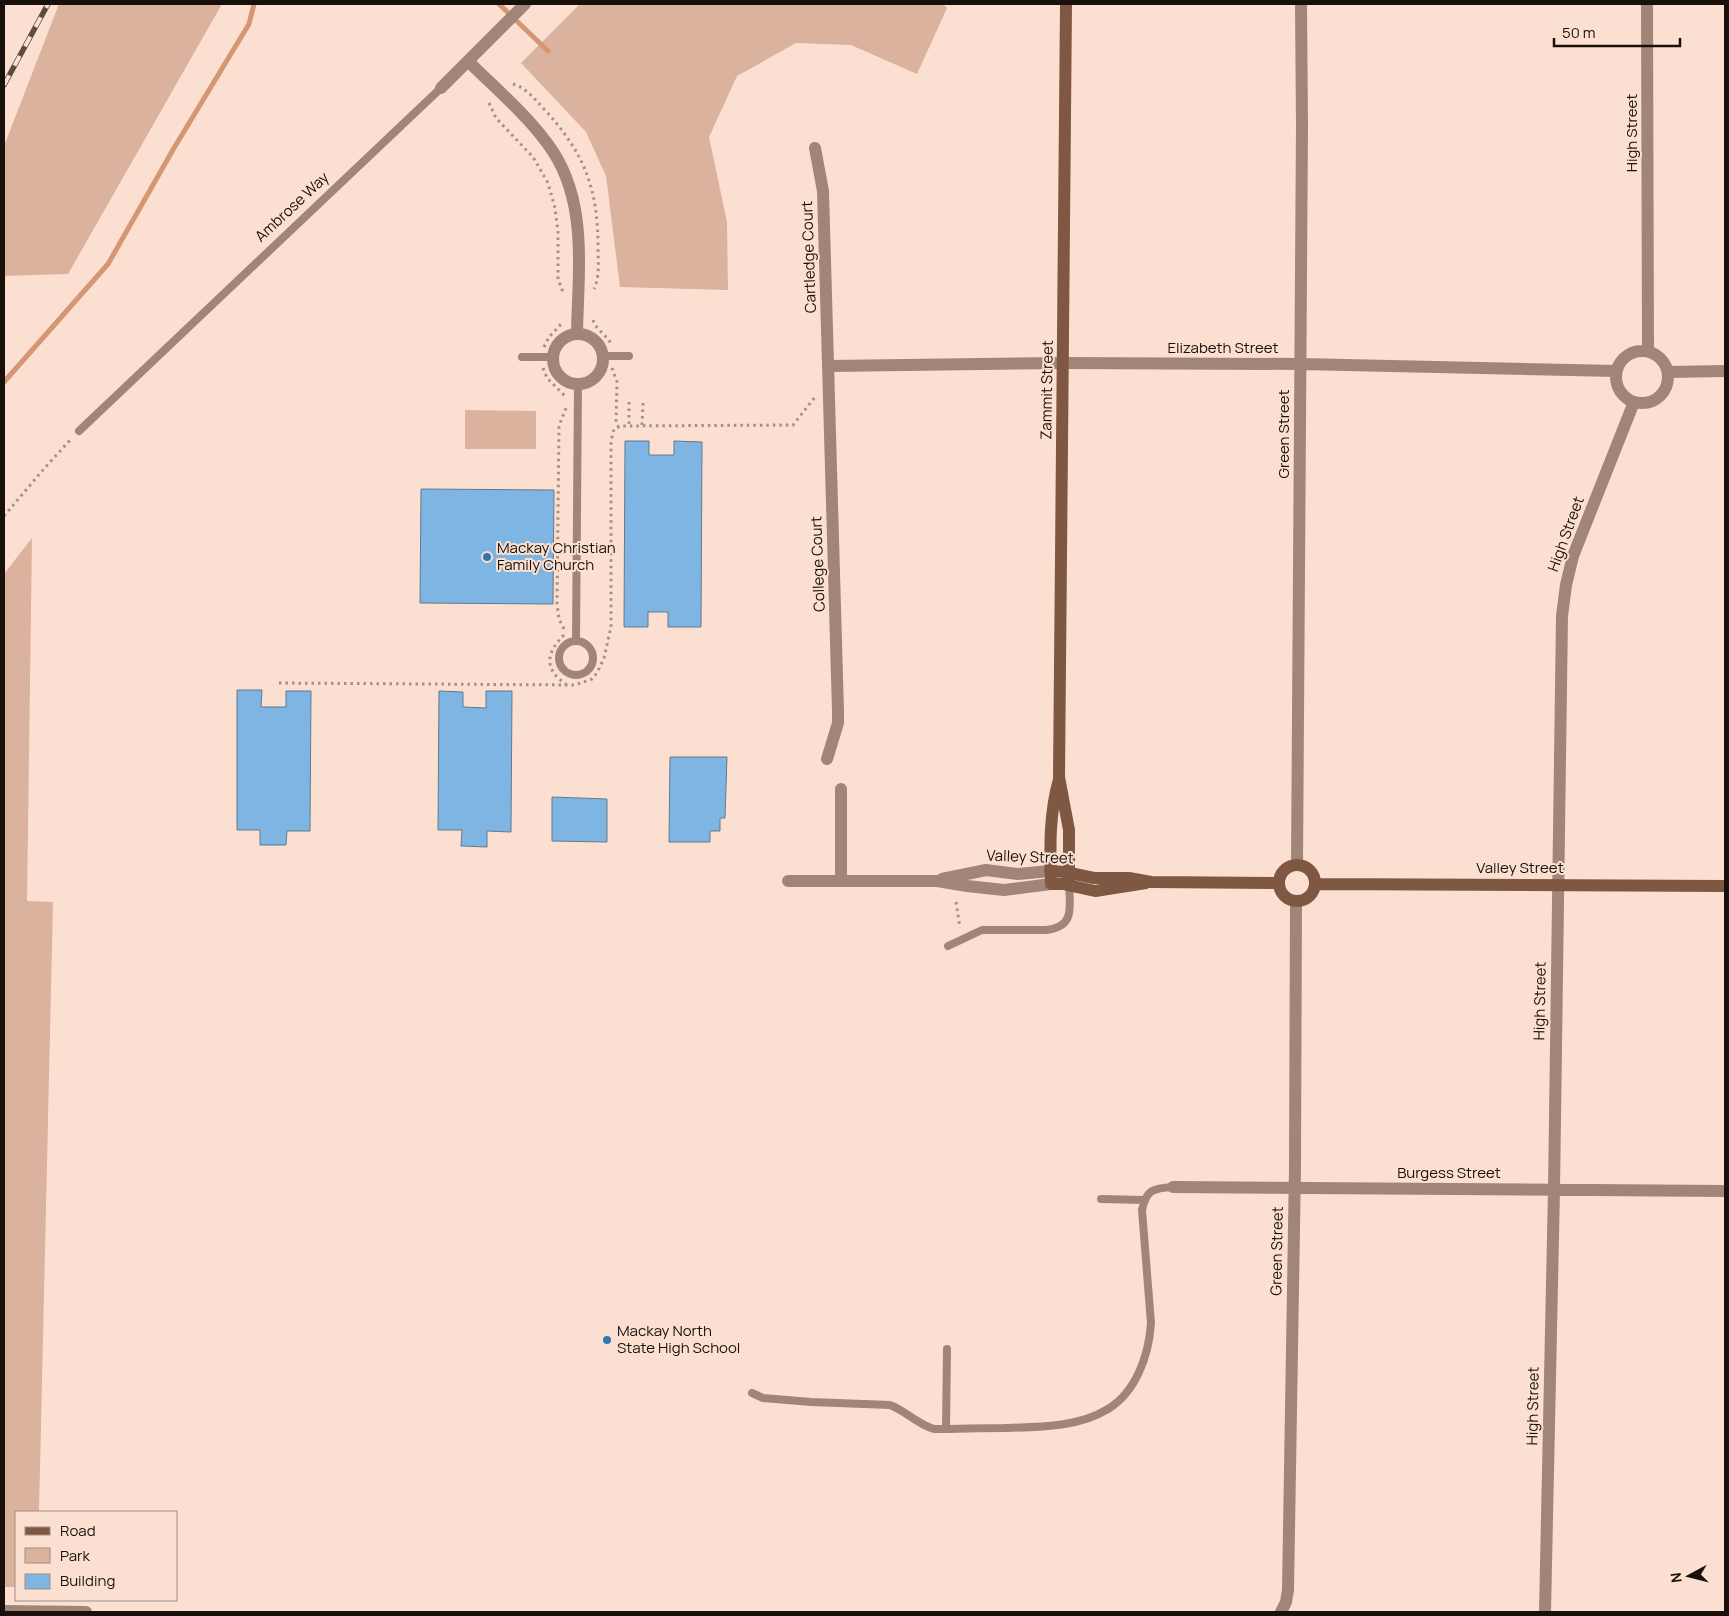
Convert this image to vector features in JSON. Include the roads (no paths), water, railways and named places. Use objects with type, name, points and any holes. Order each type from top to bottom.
[{"type":"street","name":"Zammit Street","points":[[1066,4],[1060,777],[1068,820],[1069,879]]},
{"type":"street","name":"Green Street","points":[[1297,865],[1301,364],[1301,4]]},
{"type":"street","name":"High Street","points":[[1647,4],[1648,351]]},
{"type":"street","name":"Ambrose Way","points":[[441,88],[524,5]]},
{"type":"street","points":[[468,61],[547,143],[566,176],[578,220],[577,334]]},
{"type":"street","name":"Cartledge Court","points":[[815,148],[823,186],[829,366]]},
{"type":"street","points":[[577,334],[586,335],[594,340],[602,356],[601,367],[595,376],[578,384],[569,382],[561,377],[547,357],[561,340],[577,334]]},
{"type":"street","points":[[1648,351],[1659,356],[1665,363],[1668,372],[1667,385],[1663,394],[1656,400],[1647,403],[1634,402],[1627,399],[1620,392],[1616,380],[1616,371],[1624,358],[1631,353],[1648,351]]},
{"type":"street","name":"Elizabeth Street","points":[[829,366],[1063,363],[1301,364],[1616,371]]},
{"type":"street","name":"College Court","points":[[826,759],[838,723],[829,366]]},
{"type":"street","points":[[1668,372],[1725,371]]},
{"type":"street","name":"High Street","points":[[1545,1612],[1554,1190],[1562,616],[1566,585],[1573,556],[1634,402]]},
{"type":"street","name":"Zammit Street","points":[[1051,877],[1051,816],[1053,800],[1060,777]]},
{"type":"street","points":[[841,789],[841,881]]},
{"type":"street","points":[[1297,865],[1308,868],[1312,872],[1315,884],[1311,894],[1302,900],[1296,901],[1286,897],[1279,883],[1280,877],[1286,868],[1297,865]]},
{"type":"street","name":"Valley Street","points":[[937,881],[986,870],[1069,879],[1095,891],[1151,882],[1279,883]]},
{"type":"street","name":"Valley Street","points":[[788,881],[937,881],[1004,890],[1051,877]]},
{"type":"street","name":"Valley Street","points":[[1315,884],[1725,886]]},
{"type":"street","name":"Green Street","points":[[1284,1607],[1288,1590],[1296,901]]},
{"type":"street","name":"Burgess Street","points":[[1173,1187],[1725,1191]]},
{"type":"street","points":[[4,1611],[86,1612]]},
{"type":"lane","name":"Ambrose Way","points":[[79,431],[441,88]]},
{"type":"lane","points":[[602,356],[629,356]]},
{"type":"lane","points":[[522,357],[547,357]]},
{"type":"lane","points":[[576,641],[578,384]]},
{"type":"lane","points":[[576,641],[589,647],[593,656],[588,670],[574,675],[565,671],[559,658],[560,652],[566,644],[576,641]]},
{"type":"lane","points":[[948,946],[980,930],[986,929],[1046,930],[1056,928],[1067,920],[1069,916],[1069,879]]},
{"type":"lane","points":[[752,1394],[763,1398],[811,1402],[890,1405],[934,1429],[1042,1427],[1061,1425],[1092,1417],[1108,1409],[1119,1400],[1138,1376],[1150,1341],[1150,1308],[1142,1210],[1144,1200],[1149,1192],[1156,1188],[1173,1187]]},
{"type":"lane","points":[[1101,1199],[1144,1200]]},
{"type":"lane","points":[[946,1429],[947,1349]]},
{"type":"waterway","points":[[4,382],[108,264],[174,148],[249,24],[254,4]]},
{"type":"waterway","points":[[499,4],[548,51]]},
{"type":"railway","points":[[4,85],[48,4]]},
{"type":"place","name":"Mackay Christian Family Church","points":[[487,557]]},
{"type":"place","name":"Mackay North State High School","points":[[607,1340]]}]
